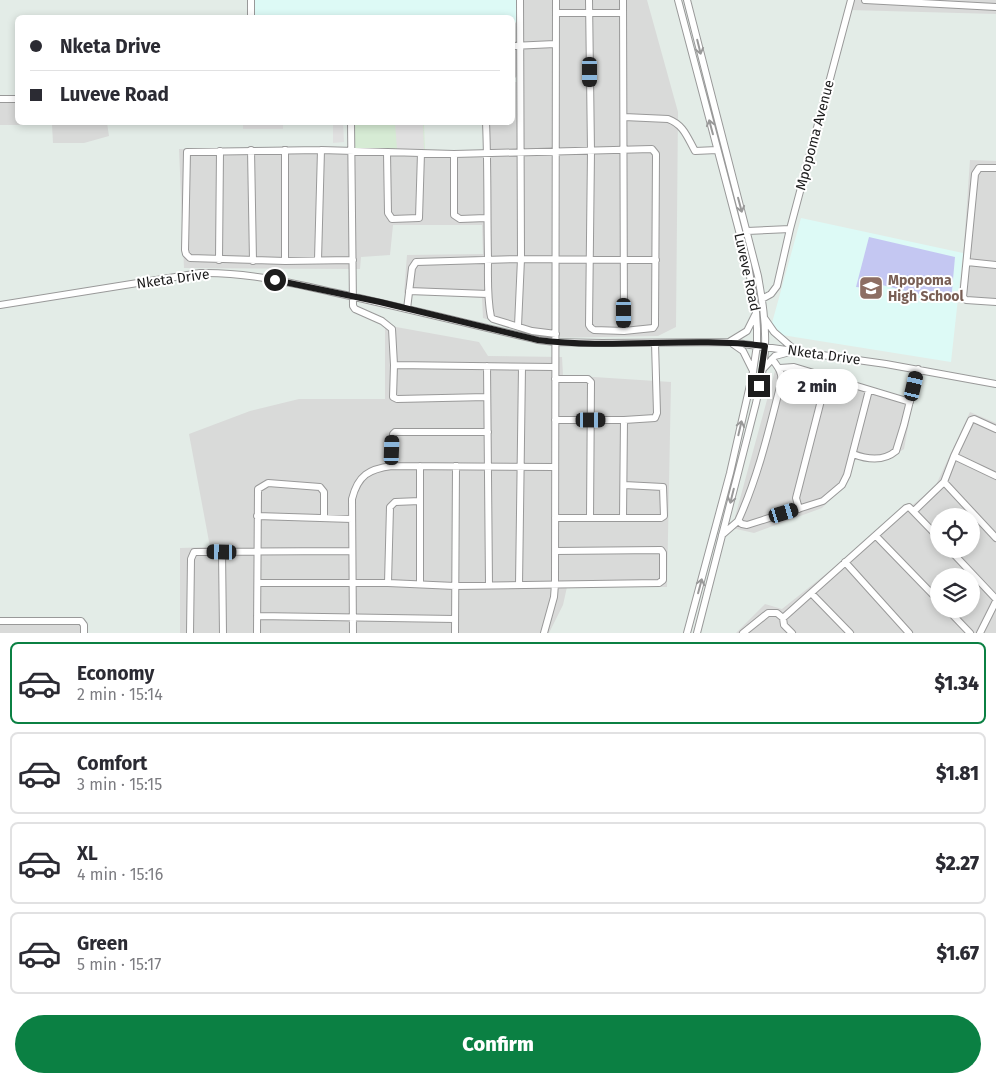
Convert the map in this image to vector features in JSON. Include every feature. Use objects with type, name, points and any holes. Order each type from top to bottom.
[{"type":"street","points":[[251,0],[251,15]]},
{"type":"street","points":[[518,326],[521,259],[521,152],[516,81],[516,46],[520,0]]},
{"type":"street","points":[[544,633],[554,597],[555,584],[556,0]]},
{"type":"street","points":[[353,260],[285,261],[190,258],[186,254],[185,233],[187,152],[321,150],[454,154],[555,151],[591,151],[652,150],[656,154],[656,260],[655,325],[651,330],[624,331],[591,328],[591,151],[589,0]]},
{"type":"street","points":[[623,0],[624,331]]},
{"type":"street","name":"Luveve Road","points":[[678,0],[748,265],[756,312],[757,345],[753,372],[730,473],[687,633]]},
{"type":"street","name":"Luveve Road","points":[[687,0],[747,231],[765,318],[763,369],[756,403],[697,633]]},
{"type":"street","name":"Mpopoma Avenue","points":[[762,299],[771,294],[777,286],[790,229],[851,0]]},
{"type":"street","points":[[865,0],[996,7]]},
{"type":"street","points":[[556,13],[623,13]]},
{"type":"street","points":[[516,46],[555,44]]},
{"type":"street","points":[[0,100],[15,99]]},
{"type":"street","points":[[624,117],[668,119],[674,121],[683,128],[695,151],[717,150]]},
{"type":"street","points":[[351,125],[353,308],[382,321],[392,328],[393,397],[396,399],[487,397]]},
{"type":"street","points":[[486,125],[488,153],[486,218],[488,294],[492,318],[532,331],[556,334]]},
{"type":"street","points":[[251,150],[253,260]]},
{"type":"street","points":[[285,261],[286,150]]},
{"type":"street","points":[[318,260],[321,150]]},
{"type":"street","points":[[219,260],[220,151]]},
{"type":"street","points":[[387,153],[388,213],[392,219],[420,218],[421,154]]},
{"type":"street","points":[[454,154],[454,216],[460,219],[486,218]]},
{"type":"street","points":[[996,168],[979,168],[976,171],[964,298],[996,302]]},
{"type":"street","points":[[747,231],[790,229]]},
{"type":"street","points":[[406,310],[412,268],[416,262],[521,259],[556,261],[656,260]]},
{"type":"street","points":[[968,262],[996,264]]},
{"type":"street","name":"Nketa Drive","points":[[0,305],[207,273],[255,275],[538,340],[556,342],[730,342],[918,369],[996,384]]},
{"type":"street","points":[[409,291],[488,294]]},
{"type":"street","points":[[753,372],[743,351],[730,342],[750,327],[756,312]]},
{"type":"street","points":[[765,318],[778,337],[796,351]]},
{"type":"street","points":[[555,420],[653,419],[656,416],[655,343]]},
{"type":"street","points":[[763,369],[772,358],[780,354],[796,351]]},
{"type":"street","points":[[722,536],[738,521],[749,497],[766,442],[782,378],[780,368],[772,358]]},
{"type":"street","points":[[394,365],[555,367]]},
{"type":"street","points":[[487,366],[489,585]]},
{"type":"street","points":[[520,584],[522,367]]},
{"type":"street","points":[[780,368],[794,367],[910,402]]},
{"type":"street","points":[[852,454],[877,458],[893,454],[896,451],[918,369]]},
{"type":"street","points":[[799,509],[796,498],[827,377]]},
{"type":"street","points":[[555,379],[590,380],[590,518]]},
{"type":"street","points":[[738,521],[747,525],[823,501],[842,485],[847,475],[869,390]]},
{"type":"street","points":[[914,511],[944,482],[972,419],[996,429]]},
{"type":"street","points":[[623,518],[624,420]]},
{"type":"street","points":[[392,466],[393,434],[395,432],[488,432]]},
{"type":"street","points":[[954,456],[996,476]]},
{"type":"street","points":[[353,633],[352,499],[354,490],[361,478],[375,468],[392,466],[555,467]]},
{"type":"street","points":[[420,466],[420,584]]},
{"type":"street","points":[[455,633],[456,466]]},
{"type":"street","points":[[944,482],[996,538]]},
{"type":"street","points":[[257,633],[258,489],[268,483],[320,487],[324,492],[324,517]]},
{"type":"street","points":[[555,518],[661,518],[664,514],[663,487],[624,486]]},
{"type":"street","points":[[388,583],[390,508],[395,502],[420,501]]},
{"type":"street","points":[[783,618],[906,508],[909,507],[914,511],[930,528]]},
{"type":"street","points":[[257,516],[352,519]]},
{"type":"street","points":[[876,536],[930,592]]},
{"type":"street","points":[[258,583],[388,583],[455,586],[659,582],[663,580],[662,551],[659,550],[555,550]]},
{"type":"street","points":[[190,633],[192,555],[194,552],[352,551]]},
{"type":"street","points":[[222,552],[223,633]]},
{"type":"street","points":[[957,558],[996,600],[980,633]]},
{"type":"street","points":[[845,562],[909,633]]},
{"type":"street","points":[[811,592],[850,633]]},
{"type":"street","points":[[743,633],[768,613],[777,613],[783,618],[784,625],[792,633]]},
{"type":"street","points":[[257,616],[455,619]]},
{"type":"street","points":[[955,618],[970,633]]},
{"type":"street","points":[[0,621],[81,621],[84,625],[84,633]]},
{"type":"shaded area","points":[[255,0],[517,0],[517,22],[515,22],[515,15],[255,15]]},
{"type":"shaded area","points":[[522,0],[647,0],[678,112],[676,327],[658,336],[548,338],[483,318],[482,298],[404,293],[407,255],[483,254],[482,225],[393,225],[390,255],[361,257],[360,269],[184,268],[179,149],[420,154],[488,153],[487,125],[515,125],[515,82],[520,82],[515,56],[515,23],[522,23]]},
{"type":"shaded area","points":[[852,0],[996,0],[996,14],[849,10]]},
{"type":"shaded area","points":[[515,49],[518,49],[518,75],[515,78]]},
{"type":"shaded area","points":[[15,99],[15,125],[0,125],[0,100]]},
{"type":"shaded area","points":[[52,125],[107,125],[109,136],[84,143],[53,143]]},
{"type":"shaded area","points":[[243,125],[283,125],[283,129],[243,129]]},
{"type":"shaded area","points":[[333,125],[343,125],[344,142],[333,143]]},
{"type":"shaded area","points":[[352,125],[424,125],[425,152],[352,150]]},
{"type":"shaded area","points":[[395,125],[423,125],[424,149],[397,149]]},
{"type":"shaded area","points":[[970,160],[996,161],[996,305],[960,302]]},
{"type":"shaded area","name":"Mpopoma High School","points":[[801,218],[963,253],[951,362],[782,335],[772,323]]},
{"type":"shaded area","points":[[869,237],[955,257],[951,302],[874,283],[867,288],[856,287]]},
{"type":"shaded area","points":[[385,325],[479,342],[488,356],[562,357],[563,375],[671,382],[667,587],[567,587],[563,605],[549,633],[180,633],[180,548],[210,547],[189,434],[250,411],[299,399],[385,399]]},
{"type":"shaded area","points":[[776,367],[901,396],[913,401],[904,449],[888,459],[855,459],[848,481],[822,508],[754,533],[732,528]]},
{"type":"shaded area","points":[[970,412],[996,423],[996,633],[736,633],[765,604],[782,609],[935,487]]},
{"type":"shaded area","points":[[0,621],[86,622],[87,633],[0,633]]},
{"type":"place","name":"Mpopoma High School","points":[[871,288]]},
{"type":"route","points":[[275,280],[380,302],[406,310],[538,340],[602,343],[730,342],[765,346],[759,386]]}]
